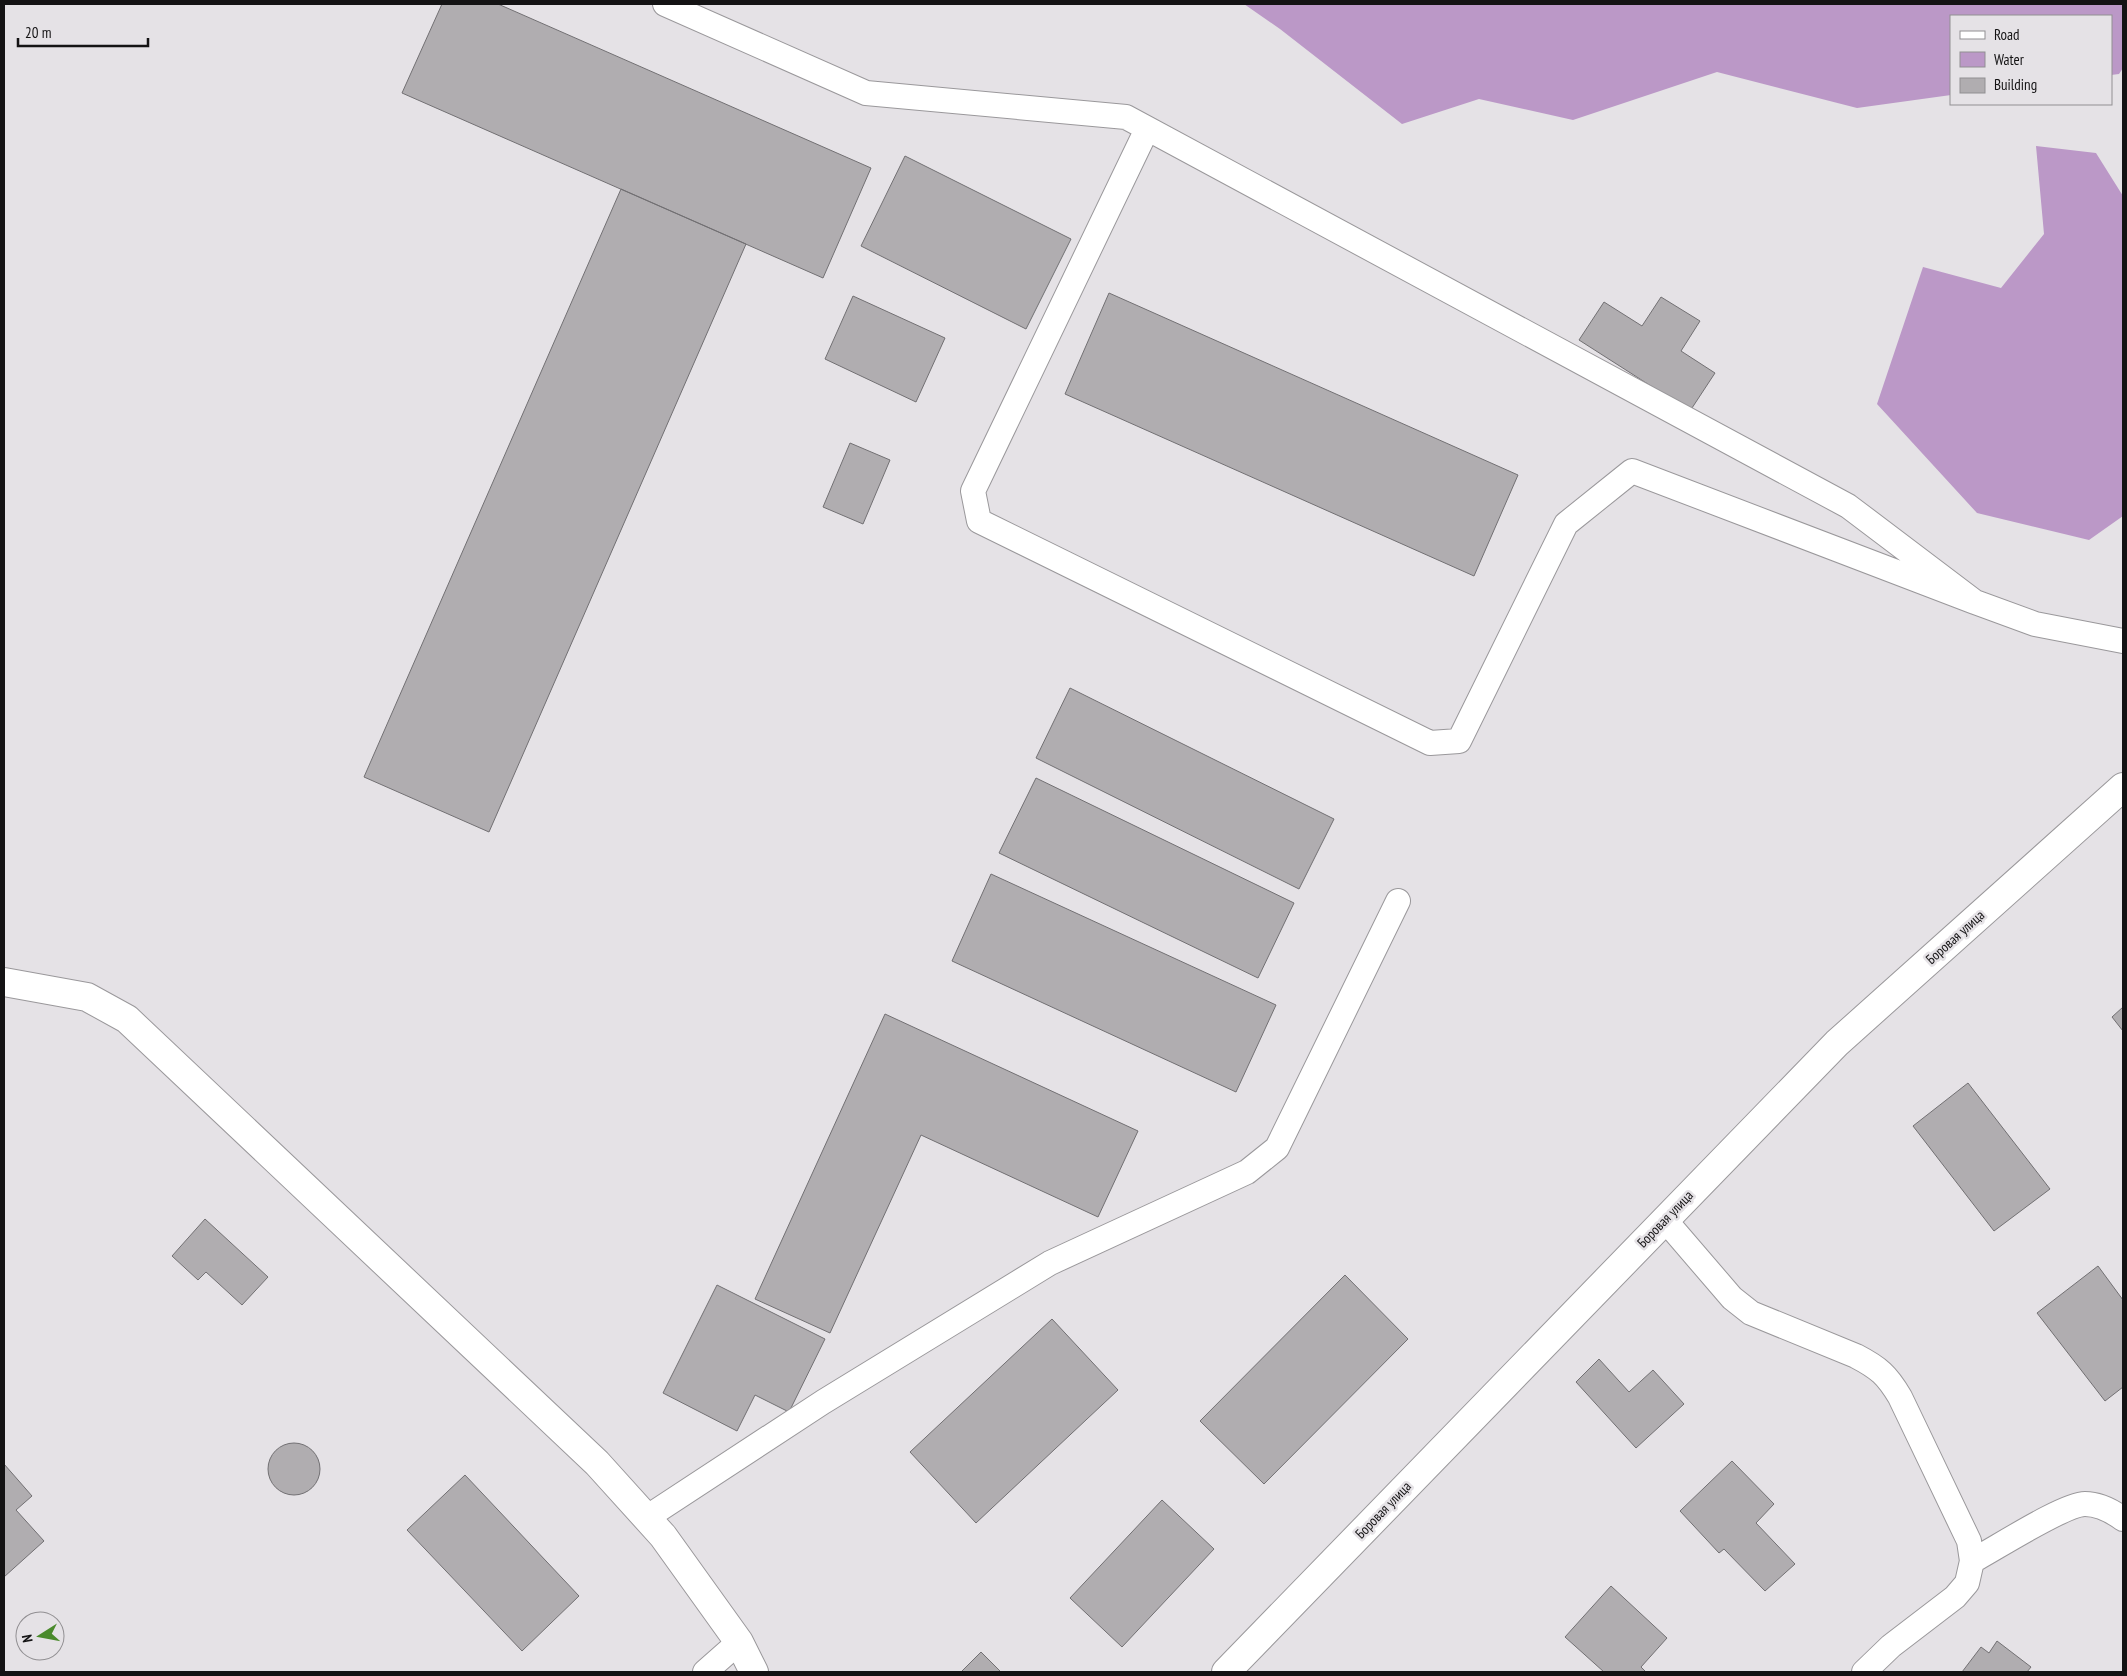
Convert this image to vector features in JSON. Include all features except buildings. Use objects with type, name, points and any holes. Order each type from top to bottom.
[{"type":"street","name":"Боровая улица","points":[[1226,1672],[1837,1043],[2123,787]]},
{"type":"street","points":[[4,982],[87,997],[127,1019],[597,1463],[663,1536],[739,1642],[754,1672]]},
{"type":"lane","points":[[665,4],[866,93],[1126,117],[1848,506],[1975,602]]},
{"type":"lane","points":[[1147,129],[973,491],[979,522],[1430,743],[1458,741],[1566,524],[1632,471],[2035,624],[2123,641]]},
{"type":"lane","points":[[646,1518],[822,1402],[1050,1263],[1247,1172],[1277,1148],[1398,901]]},
{"type":"lane","points":[[1665,1220],[1732,1298],[1751,1313],[1856,1356],[1889,1378],[1900,1397],[1969,1541],[1972,1561],[1967,1583],[1955,1597],[1891,1646],[1864,1672]]},
{"type":"lane","points":[[1972,1561],[2061,1511],[2084,1504],[2109,1509],[2123,1520]]},
{"type":"lane","points":[[705,1672],[739,1642]]},
{"type":"water","points":[[1244,4],[2123,4],[2123,68],[2119,74],[2112,75],[2112,15],[1950,15],[1950,95],[1857,108],[1717,72],[1573,120],[1479,99],[1402,124],[1280,29]]},
{"type":"water","points":[[2036,146],[2096,153],[2123,196],[2123,516],[2089,540],[1977,513],[1877,404],[1923,267],[2001,288],[2044,234]]}]
